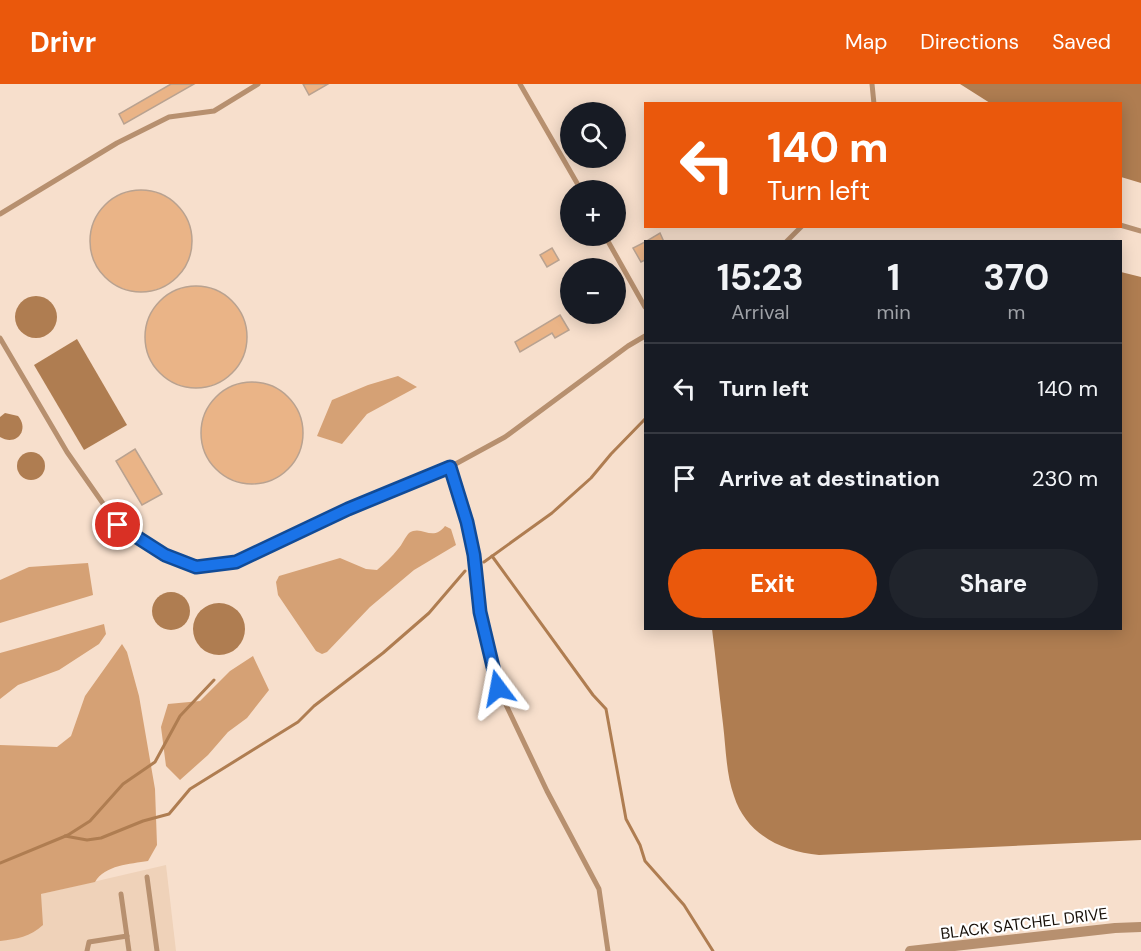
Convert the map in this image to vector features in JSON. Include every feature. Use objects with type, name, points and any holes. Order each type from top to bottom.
[{"type":"street","name":"BLACK SATCHEL DRIVE","points":[[910,951],[976,947],[1115,928],[1141,927]]},
{"type":"lane","points":[[0,214],[117,143],[169,117],[214,111],[258,84]]},
{"type":"lane","points":[[520,84],[575,180]]},
{"type":"lane","points":[[872,84],[874,102]]},
{"type":"lane","points":[[1122,226],[1141,231]]},
{"type":"lane","points":[[788,240],[800,228]]},
{"type":"lane","points":[[611,246],[644,306]]},
{"type":"lane","points":[[0,338],[67,452],[118,525],[165,555],[196,567],[236,562],[348,509],[450,467],[505,437],[644,337]]},
{"type":"lane","points":[[450,467],[474,555],[480,612],[498,688],[547,791],[599,889],[608,951]]},
{"type":"lane","points":[[147,877],[157,951]]},
{"type":"lane","points":[[121,894],[129,951]]},
{"type":"lane","points":[[87,951],[89,942],[127,936]]},
{"type":"shaded area","points":[[960,84],[1141,84],[1141,183],[1122,177],[1122,102],[988,102]]},
{"type":"shaded area","points":[[1122,272],[1141,277],[1141,840],[819,855],[792,850],[767,839],[756,831],[740,809],[729,779],[712,630],[1122,630]]},
{"type":"shaded area","points":[[36,296],[44,297],[51,302],[56,309],[56,325],[51,332],[44,337],[36,338],[28,337],[21,332],[16,325],[15,317],[16,309],[21,302],[28,297]]},
{"type":"shaded area","points":[[77,339],[127,425],[84,450],[34,365]]},
{"type":"shaded area","points":[[398,376],[417,387],[367,414],[342,444],[317,436],[332,400]]},
{"type":"shaded area","points":[[5,413],[18,416],[21,421],[20,436],[11,440],[0,437],[0,417]]},
{"type":"shaded area","points":[[31,452],[41,456],[45,466],[41,476],[31,480],[21,476],[17,466],[21,456]]},
{"type":"shaded area","points":[[445,526],[451,529],[456,545],[414,570],[370,607],[327,652],[322,654],[316,651],[278,595],[276,582],[279,576],[340,558],[366,569],[377,570],[396,552],[409,533],[418,530],[436,533]]},
{"type":"shaded area","points":[[88,563],[93,595],[0,623],[0,580],[29,567]]},
{"type":"shaded area","points":[[171,592],[178,593],[184,598],[189,604],[189,618],[184,624],[178,629],[171,630],[164,629],[158,624],[153,618],[152,611],[153,604],[158,598],[164,593]]},
{"type":"shaded area","points":[[214,603],[224,603],[238,610],[245,629],[238,648],[224,655],[214,655],[204,651],[197,644],[193,634],[193,624],[197,614],[204,607]]},
{"type":"shaded area","points":[[104,624],[106,634],[99,644],[59,670],[18,685],[0,699],[0,653]]},
{"type":"shaded area","points":[[122,644],[127,652],[139,696],[155,789],[157,845],[148,861],[111,869],[99,876],[95,882],[41,894],[43,925],[23,937],[0,941],[0,745],[57,747],[71,736],[85,696]]},
{"type":"shaded area","points":[[253,656],[269,690],[247,718],[228,732],[208,755],[180,780],[166,766],[161,727],[168,704],[200,701],[230,671]]},
{"type":"shaded area","points":[[166,865],[176,951],[0,951],[0,929],[41,894]]},
{"type":"building","points":[[171,84],[194,84],[124,124],[119,114]]},
{"type":"building","points":[[303,84],[328,84],[309,95]]},
{"type":"building","points":[[141,190],[161,194],[177,205],[188,221],[192,241],[188,261],[177,277],[161,288],[141,292],[121,288],[105,277],[94,261],[90,241],[94,221],[105,205],[121,194]]},
{"type":"building","points":[[660,233],[663,240],[648,240]]},
{"type":"building","points":[[644,242],[644,260],[641,262],[633,248]]},
{"type":"building","points":[[552,248],[559,260],[547,267],[540,255]]},
{"type":"building","points":[[196,286],[216,290],[232,301],[243,317],[247,337],[243,357],[232,373],[216,384],[196,388],[176,384],[160,373],[149,357],[145,337],[149,317],[160,301],[176,290]]},
{"type":"building","points":[[560,315],[560,324],[565,324],[569,330],[555,338],[552,333],[520,352],[515,342]]},
{"type":"building","points":[[252,382],[271,386],[288,397],[299,414],[303,433],[299,452],[288,469],[271,480],[252,484],[233,480],[216,469],[205,452],[201,433],[205,414],[216,397],[233,386]]},
{"type":"building","points":[[135,449],[162,494],[142,505],[116,461]]},
{"type":"waterway","points":[[484,562],[552,513],[591,478],[644,420]]},
{"type":"waterway","points":[[492,556],[593,695],[606,709],[626,819],[640,845],[645,861],[684,905],[713,951]]},
{"type":"waterway","points":[[65,836],[87,840],[101,838],[143,821],[169,814],[190,789],[298,722],[314,706],[383,653],[429,613],[465,571]]},
{"type":"waterway","points":[[0,863],[68,835],[90,821],[123,784],[155,762],[180,716],[214,680]]},
{"type":"route","points":[[118,525],[165,555],[196,567],[236,562],[348,509],[450,467],[467,522],[474,555],[480,612],[498,688]]}]
